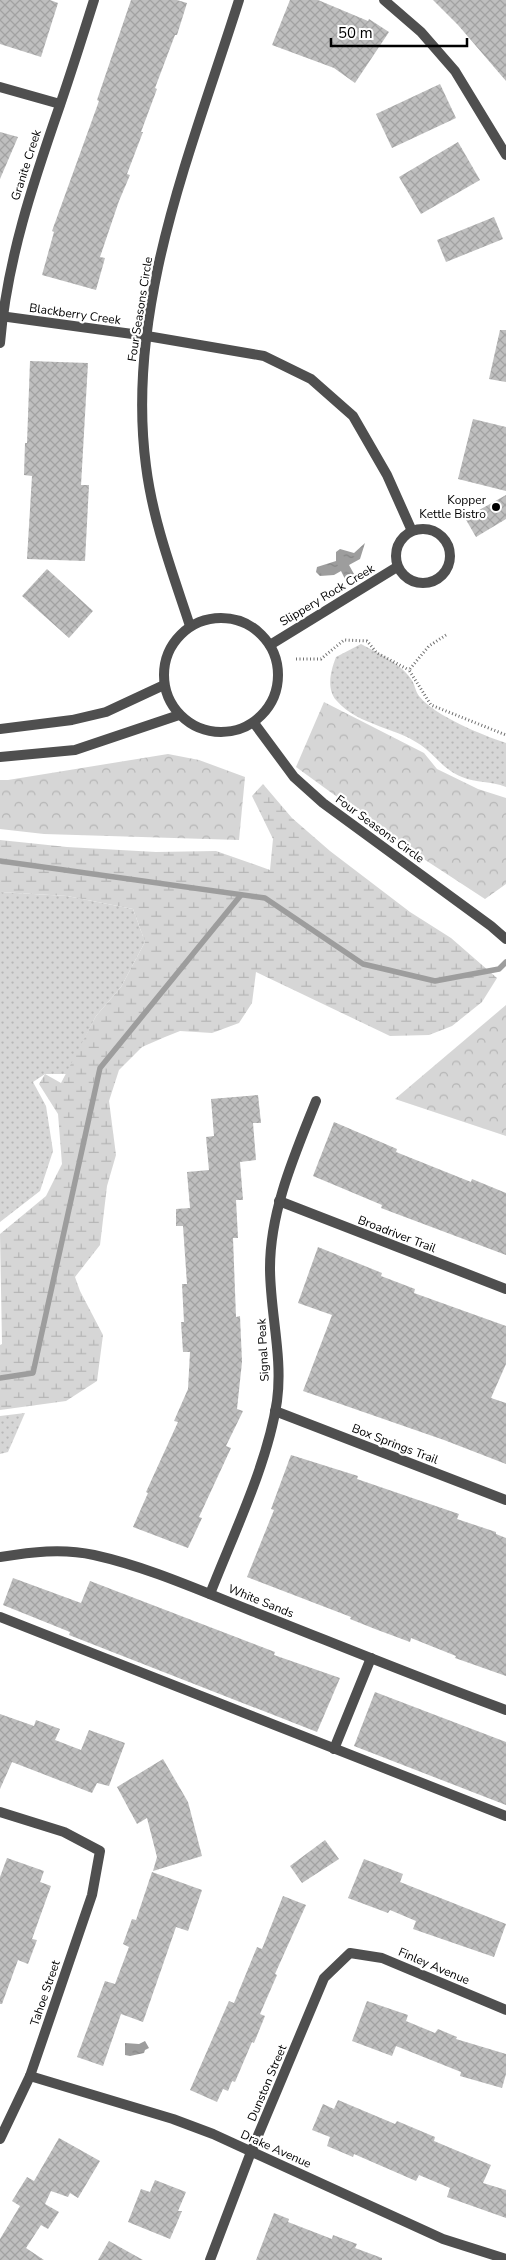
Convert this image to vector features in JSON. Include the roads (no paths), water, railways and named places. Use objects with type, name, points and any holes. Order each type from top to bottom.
[{"type":"street","name":"Granite Creek","points":[[0,343],[1,316],[19,232],[34,180],[94,0]]},
{"type":"street","name":"Four Seasons Circle","points":[[190,626],[158,526],[146,466],[141,396],[156,275],[172,211],[239,0]]},
{"type":"street","points":[[384,0],[421,32],[455,71],[506,155]]},
{"type":"street","points":[[0,86],[60,104]]},
{"type":"street","name":"Blackberry Creek","points":[[1,316],[147,336],[264,356],[311,379],[352,416],[387,475],[412,531]]},
{"type":"street","points":[[428,529],[443,538],[450,554],[446,570],[440,577],[425,583],[409,579],[397,567],[396,550],[399,542],[412,531],[428,529]]},
{"type":"street","name":"Slippery Rock Creek","points":[[270,644],[397,567]]},
{"type":"street","points":[[225,617],[234,619],[258,631],[270,644],[277,661],[279,678],[275,695],[267,711],[254,723],[239,730],[223,733],[207,732],[191,725],[179,715],[169,701],[164,685],[164,668],[168,652],[178,637],[190,626],[207,619],[225,617]]},
{"type":"street","points":[[0,729],[72,720],[106,712],[164,685]]},
{"type":"street","points":[[0,757],[75,750],[179,715]]},
{"type":"street","name":"Four Seasons Circle","points":[[254,723],[294,777],[323,803],[491,926],[506,940]]},
{"type":"street","name":"Signal Peak","points":[[210,1594],[271,1433],[275,1411],[278,1371],[270,1267],[279,1201],[316,1100]]},
{"type":"street","name":"Broadriver Trail","points":[[279,1201],[506,1289]]},
{"type":"street","name":"Box Springs Trail","points":[[275,1411],[506,1500]]},
{"type":"street","name":"White Sands","points":[[0,1557],[42,1551],[94,1555],[129,1565],[210,1594],[506,1710]]},
{"type":"street","points":[[0,1617],[506,1816]]},
{"type":"street","points":[[334,1749],[370,1658]]},
{"type":"street","name":"Tahoe Street","points":[[0,1812],[64,1832],[100,1851],[92,1895],[30,2076],[0,2139]]},
{"type":"street","name":"Finley Avenue","points":[[350,1953],[382,1958],[506,2010]]},
{"type":"street","name":"Dunston Street","points":[[210,2260],[252,2152],[324,1978],[350,1953]]},
{"type":"street","name":"Drake Avenue","points":[[30,2076],[173,2119],[252,2152],[443,2239],[506,2259]]},
{"type":"water","points":[[365,543],[360,559],[349,565],[354,574],[345,579],[341,571],[334,575],[320,576],[316,572],[317,567],[336,561],[336,552],[340,549],[354,553]]},
{"type":"water","points":[[145,2041],[149,2048],[144,2053],[130,2056],[125,2055],[125,2043],[139,2044]]},
{"type":"waterway","points":[[0,861],[265,898],[363,964],[435,981],[499,969],[506,962]]},
{"type":"waterway","points":[[0,1378],[33,1373],[100,1068],[241,895]]},
{"type":"place","name":"Kopper Kettle Bistro","points":[[496,507]]}]
